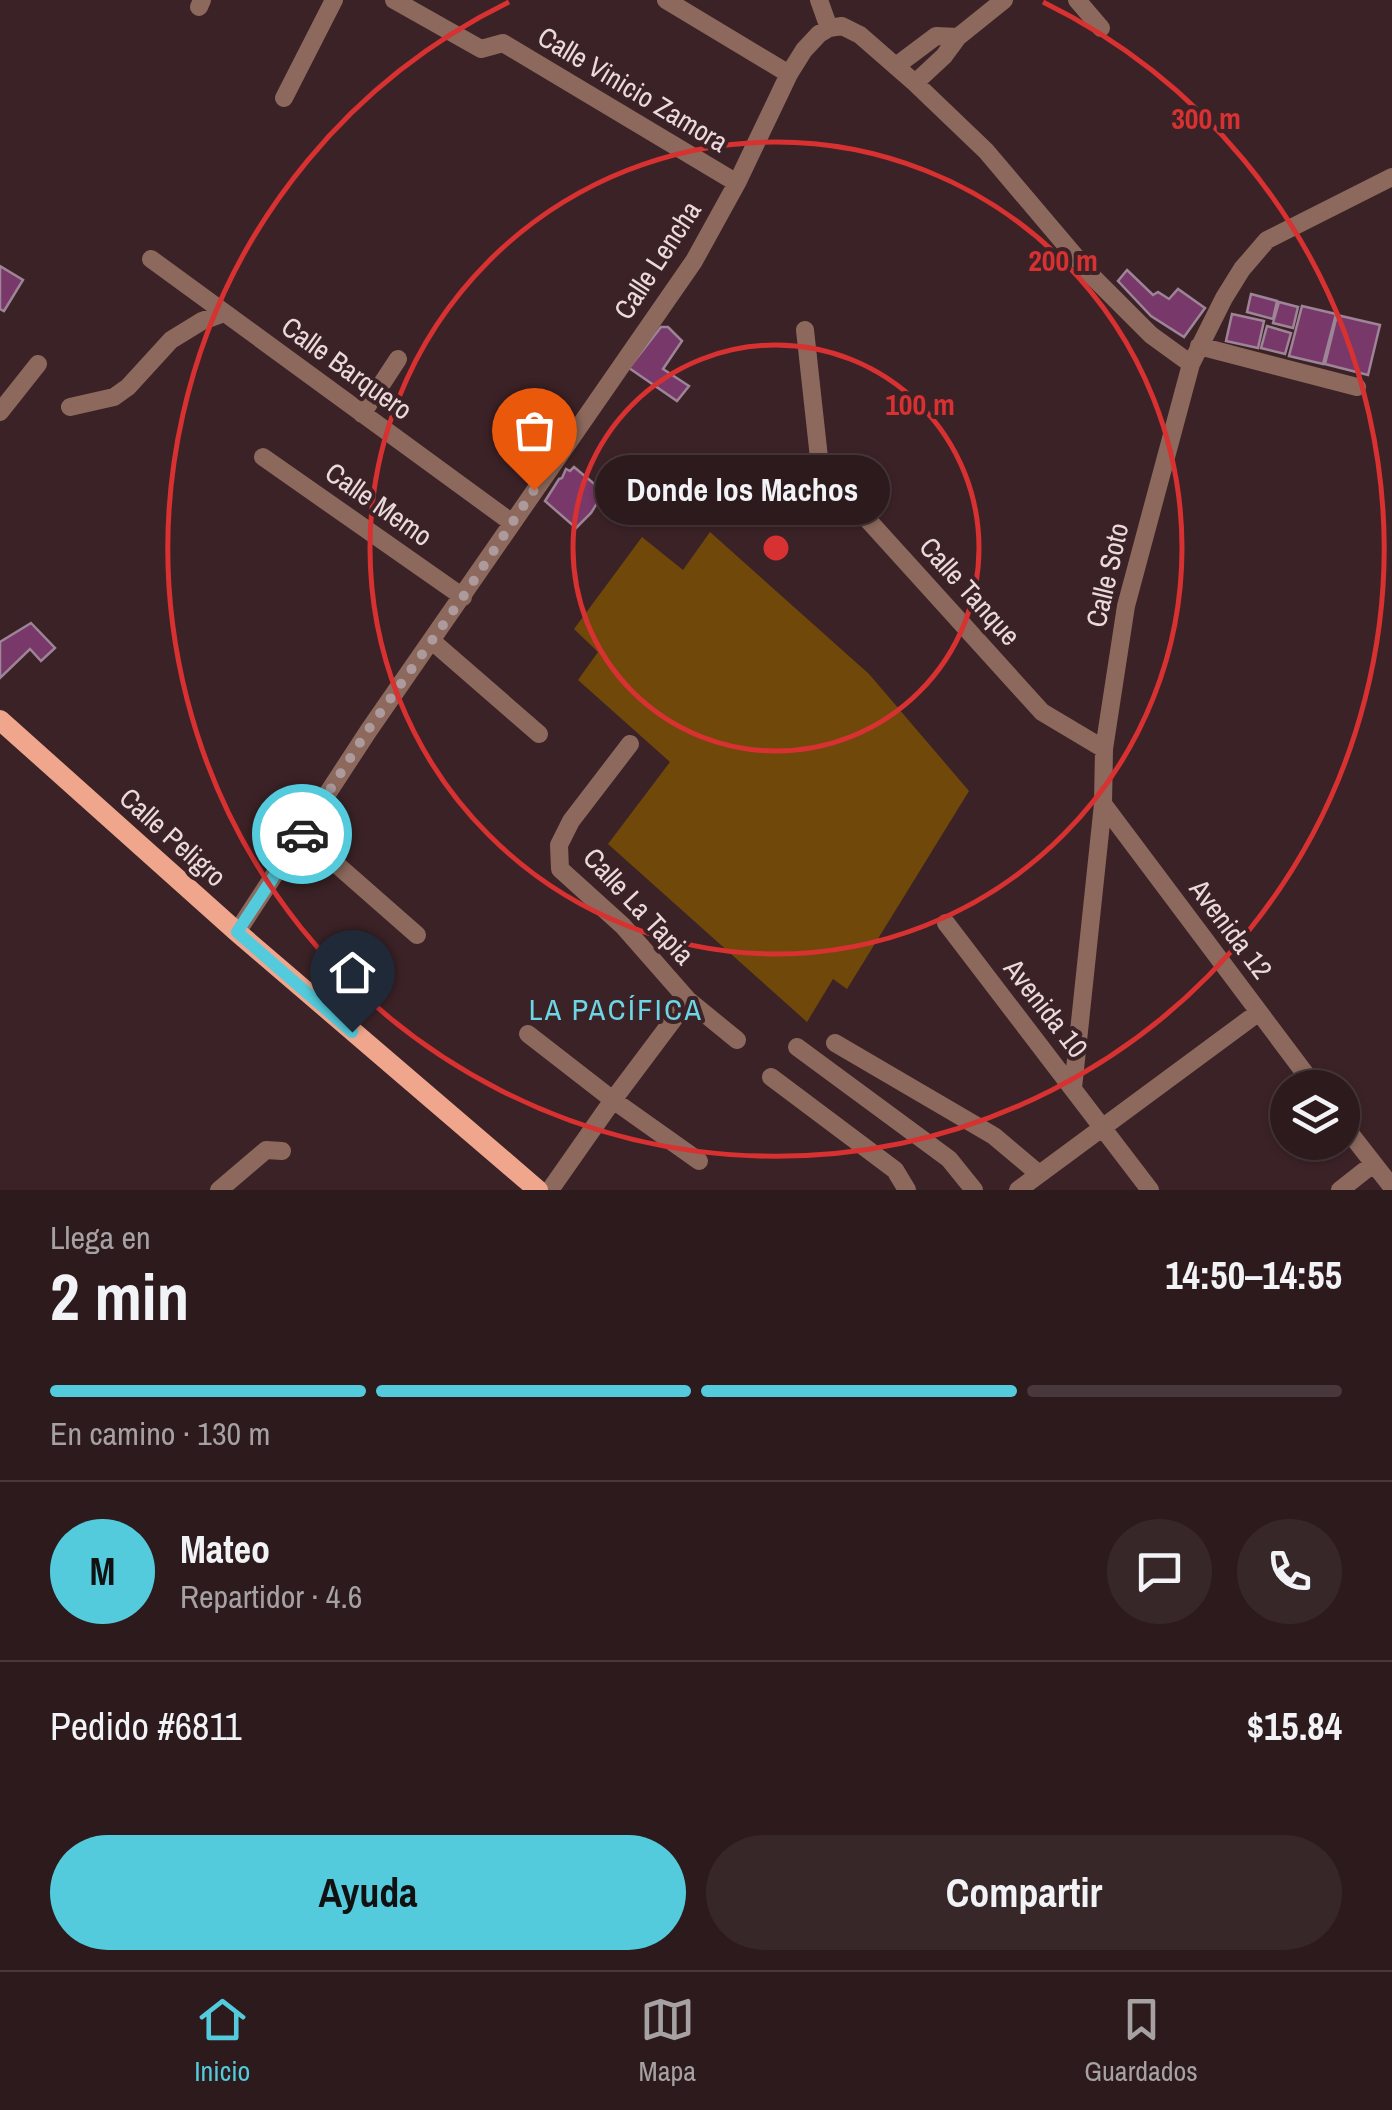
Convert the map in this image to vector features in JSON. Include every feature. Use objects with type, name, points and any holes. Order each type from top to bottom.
[{"type":"main road","name":"Calle Peligro","points":[[0,720],[237,932],[538,1190]]},
{"type":"street","points":[[284,98],[334,0]]},
{"type":"street","name":"Calle Vinicio Zamora","points":[[394,0],[481,49],[502,43],[737,183]]},
{"type":"street","points":[[666,0],[789,74]]},
{"type":"street","points":[[819,0],[828,28],[842,26],[860,36],[915,82],[986,152],[1104,288],[1151,335],[1195,355],[1357,387]]},
{"type":"street","points":[[915,82],[958,38],[1004,0]]},
{"type":"street","points":[[1077,0],[1101,28]]},
{"type":"street","name":"Calle Lencha","points":[[237,932],[368,730],[694,262],[789,74],[804,50],[828,28]]},
{"type":"street","points":[[896,66],[936,36],[958,38]]},
{"type":"street","name":"Calle Soto","points":[[1073,1088],[1103,804],[1104,748],[1126,606],[1195,355],[1242,268],[1267,240],[1392,177]]},
{"type":"street","name":"Calle Barquero","points":[[151,259],[511,522]]},
{"type":"street","points":[[70,407],[114,397],[184,330],[224,313]]},
{"type":"street","name":"Calle Tanque","points":[[805,330],[820,467],[1042,712],[1104,748]]},
{"type":"street","points":[[362,414],[398,359]]},
{"type":"street","points":[[0,412],[38,364]]},
{"type":"street","name":"Calle Memo","points":[[262,457],[463,597]]},
{"type":"street","points":[[432,642],[539,734]]},
{"type":"street","name":"Calle La Tapia","points":[[630,744],[571,822],[559,845],[560,869],[624,926],[688,1000],[737,1040]]},
{"type":"street","name":"Avenida 12","points":[[1103,804],[1302,1070]]},
{"type":"street","points":[[302,834],[417,936]]},
{"type":"street","name":"Avenida 10","points":[[946,923],[1150,1190]]},
{"type":"street","points":[[550,1190],[688,1000]]},
{"type":"street","points":[[1018,1190],[1259,1012]]},
{"type":"street","points":[[528,1034],[699,1162]]},
{"type":"street","points":[[835,1042],[994,1136],[1040,1174]]},
{"type":"street","points":[[797,1047],[949,1159],[974,1190]]},
{"type":"street","points":[[772,1077],[895,1170],[907,1190]]},
{"type":"street","points":[[1360,1146],[1392,1187]]},
{"type":"street","points":[[220,1190],[266,1150],[282,1151]]},
{"type":"street","points":[[1340,1190],[1374,1164]]},
{"type":"shaded area","points":[[710,532],[869,674],[969,791],[847,989],[833,979],[807,1022],[608,844],[670,762],[578,680],[598,652],[574,629],[642,537],[683,570]]},
{"type":"building","points":[[0,266],[23,280],[4,311],[0,309]]},
{"type":"building","points":[[1127,270],[1153,295],[1158,292],[1169,299],[1178,289],[1205,308],[1184,337],[1151,316],[1118,281]]},
{"type":"building","points":[[1251,294],[1277,301],[1273,319],[1247,312]]},
{"type":"building","points":[[1279,302],[1298,307],[1293,328],[1273,323]]},
{"type":"building","points":[[1302,306],[1336,314],[1323,364],[1289,356]]},
{"type":"building","points":[[1232,314],[1264,321],[1258,348],[1226,341]]},
{"type":"building","points":[[1337,315],[1380,325],[1368,375],[1325,364]]},
{"type":"building","points":[[1267,326],[1291,333],[1285,354],[1261,348]]},
{"type":"building","points":[[661,327],[668,327],[682,341],[663,369],[689,386],[677,401],[629,368]]},
{"type":"building","points":[[574,467],[604,492],[576,528],[545,501],[566,469]]},
{"type":"building","points":[[31,623],[55,648],[41,661],[30,649],[0,678],[0,642]]},
{"type":"way so far","points":[[302,834],[368,730],[534,490]]},
{"type":"place","name":"Donde los Machos","points":[[534,490]]},
{"type":"district","name":"LA PACÍFICA","points":[[616,1010]]},
{"type":"route","points":[[302,834],[237,932],[352,1032]]}]
